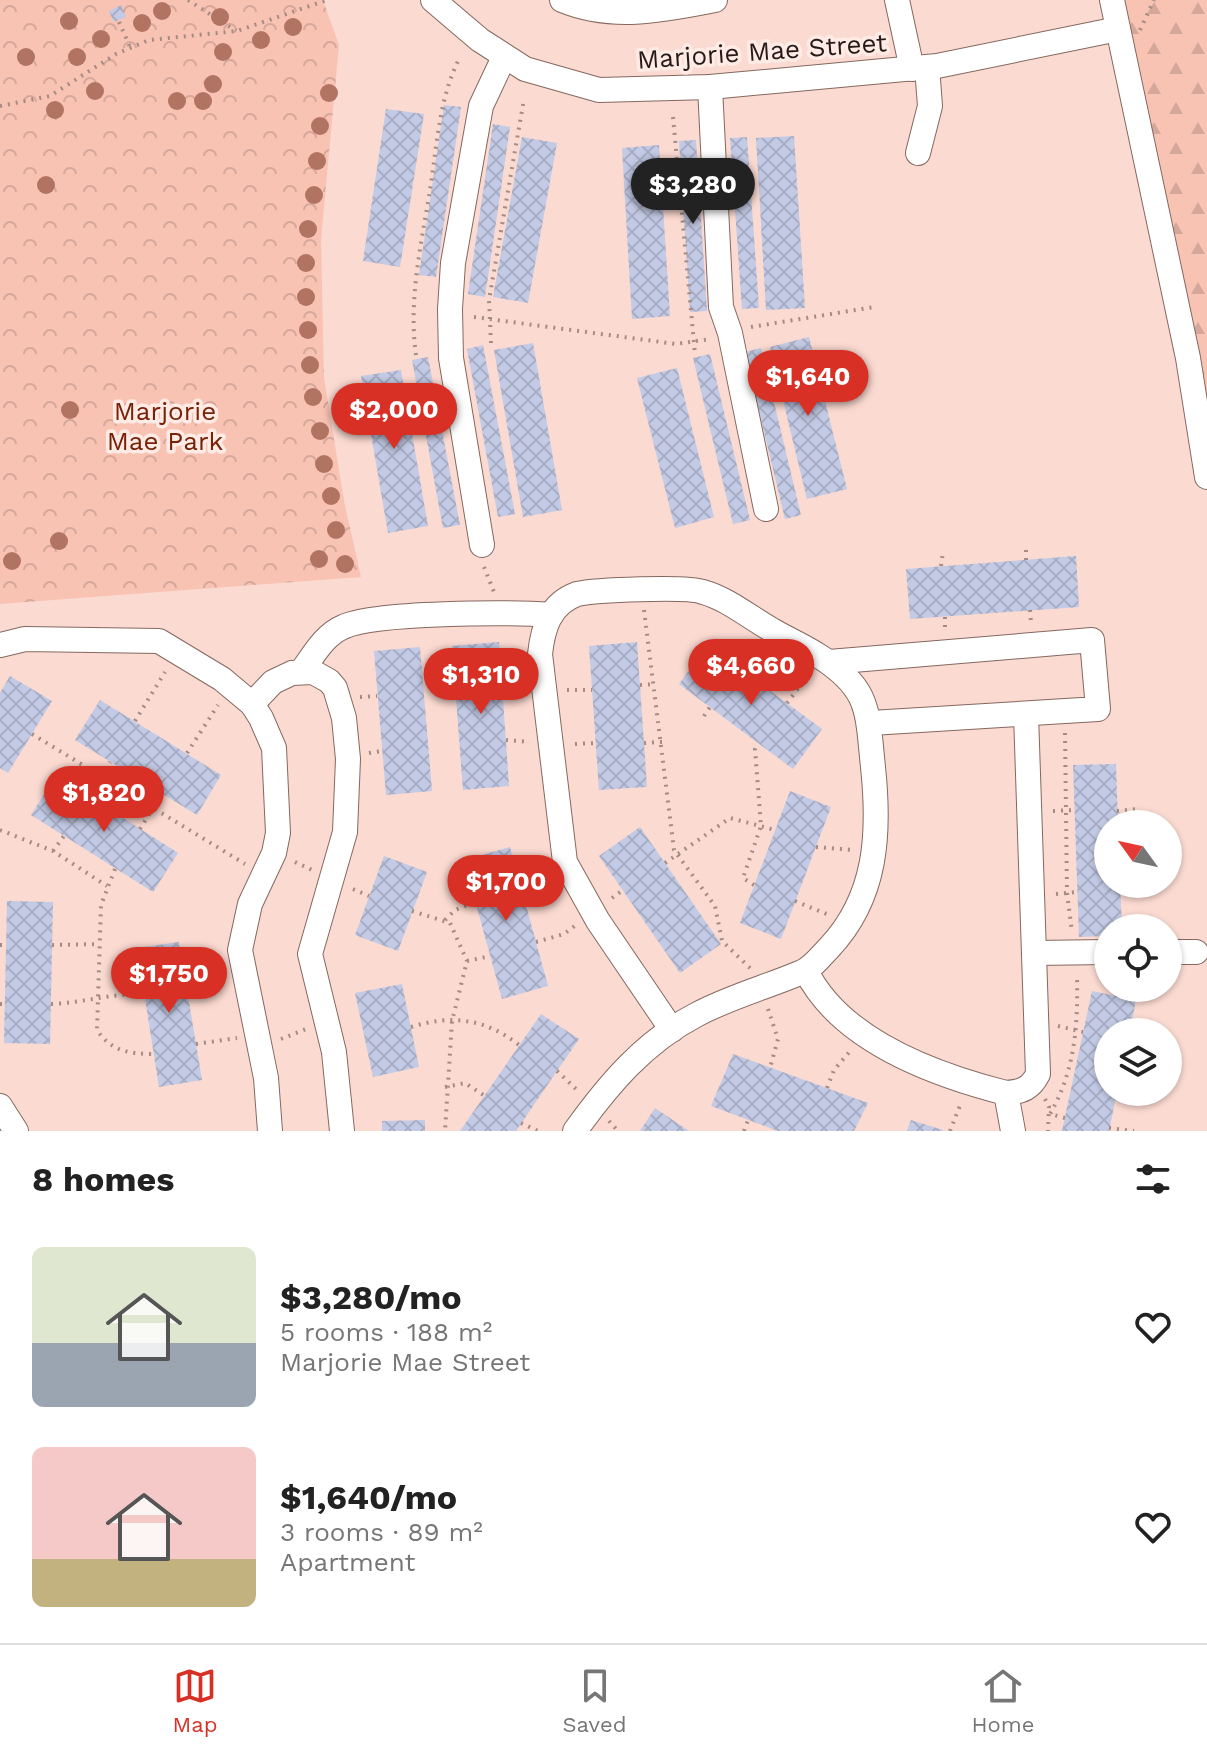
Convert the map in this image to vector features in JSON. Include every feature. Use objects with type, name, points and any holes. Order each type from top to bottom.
[{"type":"street","name":"Marjorie Mae Street","points":[[433,0],[504,57],[562,82],[599,90],[710,87],[919,68],[1118,29]]},
{"type":"street","points":[[562,0],[592,10],[618,12],[659,11],[715,0]]},
{"type":"street","points":[[897,0],[930,106],[918,153]]},
{"type":"street","points":[[1112,0],[1188,358],[1207,477]]},
{"type":"street","points":[[482,545],[451,358],[450,309],[453,263],[481,106],[504,57]]},
{"type":"street","points":[[710,87],[721,307],[730,333],[766,509]]},
{"type":"street","points":[[575,1131],[625,1067],[672,1030],[696,1014],[760,986],[806,971],[849,924],[865,893],[875,849],[877,813],[871,723],[859,689],[826,660],[701,591],[577,594],[558,603],[551,615],[540,654],[559,825],[569,869],[598,921],[672,1030]]},
{"type":"street","points":[[301,672],[329,636],[344,626],[372,621],[503,614],[551,615]]},
{"type":"street","points":[[0,645],[25,639],[159,641],[230,685],[252,704],[274,748],[278,833],[271,859],[256,886],[244,924],[240,950],[266,1078],[270,1131]]},
{"type":"street","points":[[826,660],[1092,640],[1098,709],[871,723]]},
{"type":"street","points":[[252,704],[273,682],[301,672],[313,672],[329,681],[344,718],[348,807],[333,880],[310,954],[334,1052],[342,1131]]},
{"type":"street","points":[[806,971],[834,1010],[866,1035],[925,1065],[1006,1093],[1019,1092],[1033,1084],[1038,1074],[1026,714]]},
{"type":"street","points":[[1034,953],[1094,952]]},
{"type":"street","points":[[1182,952],[1196,952]]},
{"type":"street","points":[[1006,1093],[1013,1131]]},
{"type":"street","points":[[0,1106],[16,1131]]},
{"type":"path","points":[[188,0],[237,31]]},
{"type":"path","points":[[0,106],[50,96],[130,47],[166,38],[237,31],[327,0]]},
{"type":"path","points":[[119,22],[130,47]]},
{"type":"path","points":[[416,355],[412,320],[444,100],[459,59]]},
{"type":"path","points":[[491,343],[488,318],[524,99]]},
{"type":"path","points":[[673,117],[691,342],[695,354]]},
{"type":"path","points":[[745,328],[874,307]]},
{"type":"path","points":[[467,316],[676,344],[713,339]]},
{"type":"path","points":[[412,320],[423,319]]},
{"type":"path","points":[[1026,544],[1026,560]]},
{"type":"path","points":[[482,545],[483,564],[503,614]]},
{"type":"path","points":[[941,566],[943,552]]},
{"type":"path","points":[[641,591],[656,684],[669,833],[677,855],[715,906],[722,941],[756,974],[778,1039],[770,1068]]},
{"type":"path","points":[[135,721],[178,650]]},
{"type":"path","points":[[787,703],[826,660]]},
{"type":"path","points":[[640,685],[656,684]]},
{"type":"path","points":[[187,753],[230,685]]},
{"type":"path","points":[[704,716],[710,707]]},
{"type":"path","points":[[1048,1131],[1050,1114],[1063,1092],[1075,1043],[1075,952],[1067,893],[1065,711]]},
{"type":"path","points":[[32,734],[248,866],[283,857],[369,896]]},
{"type":"path","points":[[644,743],[662,742]]},
{"type":"path","points":[[754,885],[743,878],[761,826],[755,749],[758,743]]},
{"type":"path","points":[[89,797],[110,762]]},
{"type":"path","points":[[140,829],[162,793]]},
{"type":"path","points":[[1127,810],[1137,809]]},
{"type":"path","points":[[665,863],[730,818],[775,830]]},
{"type":"path","points":[[0,830],[53,851],[107,886]]},
{"type":"path","points":[[53,851],[64,836]]},
{"type":"path","points":[[816,847],[875,849]]},
{"type":"path","points":[[115,869],[101,905],[97,1030],[105,1042],[132,1054],[154,1054]]},
{"type":"path","points":[[521,888],[569,869]]},
{"type":"path","points":[[795,901],[849,924]]},
{"type":"path","points":[[445,920],[455,910],[475,902]]},
{"type":"path","points":[[412,911],[445,920],[463,945],[467,961],[452,1021],[445,1087],[445,1131]]},
{"type":"path","points":[[52,945],[100,944]]},
{"type":"path","points":[[467,961],[490,956]]},
{"type":"path","points":[[186,984],[243,974]]},
{"type":"path","points":[[51,1004],[98,1000],[114,993],[144,994]]},
{"type":"path","points":[[411,1027],[436,1019],[496,1027],[519,1045]]},
{"type":"path","points":[[827,1088],[834,1070],[866,1035]]},
{"type":"path","points":[[445,1087],[465,1083],[485,1096]]},
{"type":"path","points":[[1033,1084],[1043,1095],[1050,1114]]},
{"type":"path","points":[[1050,1114],[1065,1118]]},
{"type":"path","points":[[744,1131],[748,1120]]},
{"type":"path","points":[[521,1123],[538,1131]]},
{"type":"path","points":[[1109,1128],[1134,1131]]},
{"type":"green space","name":"Marjorie Mae Park","points":[[0,0],[323,0],[339,45],[321,240],[324,378],[344,501],[361,577],[0,604]]},
{"type":"green space","points":[[1105,0],[1207,0],[1207,417]]},
{"type":"building","points":[[121,5],[126,17],[114,22],[109,11]]},
{"type":"building","points":[[444,105],[461,107],[436,277],[419,275]]},
{"type":"building","points":[[386,109],[424,114],[400,267],[363,261]]},
{"type":"building","points":[[493,124],[510,127],[485,297],[468,294]]},
{"type":"building","points":[[794,136],[805,308],[766,310],[756,138]]},
{"type":"building","points":[[522,137],[557,143],[528,303],[493,297]]},
{"type":"building","points":[[747,137],[759,308],[742,309],[730,138]]},
{"type":"building","points":[[696,140],[707,311],[690,312],[679,141]]},
{"type":"building","points":[[659,145],[670,316],[632,319],[622,148]]},
{"type":"building","points":[[809,337],[847,489],[807,499],[770,347]]},
{"type":"building","points":[[533,343],[562,510],[523,517],[494,350]]},
{"type":"building","points":[[483,345],[515,514],[498,517],[467,349]]},
{"type":"building","points":[[761,348],[801,515],[785,519],[745,352]]},
{"type":"building","points":[[710,354],[750,520],[733,524],[693,358]]},
{"type":"building","points":[[428,357],[460,525],[443,528],[412,360]]},
{"type":"building","points":[[677,368],[714,517],[675,528],[637,378]]},
{"type":"building","points":[[401,370],[428,526],[388,533],[361,376]]},
{"type":"building","points":[[1076,556],[1079,607],[910,619],[906,569]]},
{"type":"building","points":[[499,642],[509,786],[463,790],[452,646]]},
{"type":"building","points":[[637,642],[647,787],[599,790],[589,646]]},
{"type":"building","points":[[708,645],[822,729],[793,769],[679,684]]},
{"type":"building","points":[[420,647],[432,791],[386,795],[374,651]]},
{"type":"building","points":[[10,676],[52,701],[8,773],[0,768],[0,693]]},
{"type":"building","points":[[100,700],[221,775],[197,815],[75,740]]},
{"type":"building","points":[[1116,764],[1118,810],[1094,810],[1094,898],[1121,898],[1121,914],[1094,914],[1094,936],[1079,937],[1073,765]]},
{"type":"building","points":[[56,775],[178,853],[153,892],[31,815]]},
{"type":"building","points":[[790,791],[831,807],[781,939],[740,923]]},
{"type":"building","points":[[640,827],[721,944],[680,973],[599,856]]},
{"type":"building","points":[[510,847],[548,986],[502,999],[464,860]]},
{"type":"building","points":[[384,856],[427,872],[398,951],[355,935]]},
{"type":"building","points":[[7,901],[53,902],[50,1044],[4,1043]]},
{"type":"building","points":[[179,942],[202,1080],[159,1087],[137,948]]},
{"type":"building","points":[[402,984],[419,1067],[373,1077],[355,993]]},
{"type":"building","points":[[1092,991],[1094,1002],[1136,1002],[1133,1018],[1094,1018],[1094,1106],[1114,1106],[1109,1131],[1062,1131]]},
{"type":"building","points":[[541,1014],[579,1039],[516,1131],[460,1131]]},
{"type":"building","points":[[733,1054],[868,1103],[854,1131],[778,1131],[711,1106]]},
{"type":"building","points":[[655,1108],[689,1131],[640,1131]]},
{"type":"building","points":[[425,1120],[425,1131],[382,1131],[382,1121]]},
{"type":"building","points":[[911,1120],[943,1130],[943,1131],[907,1131]]}]
